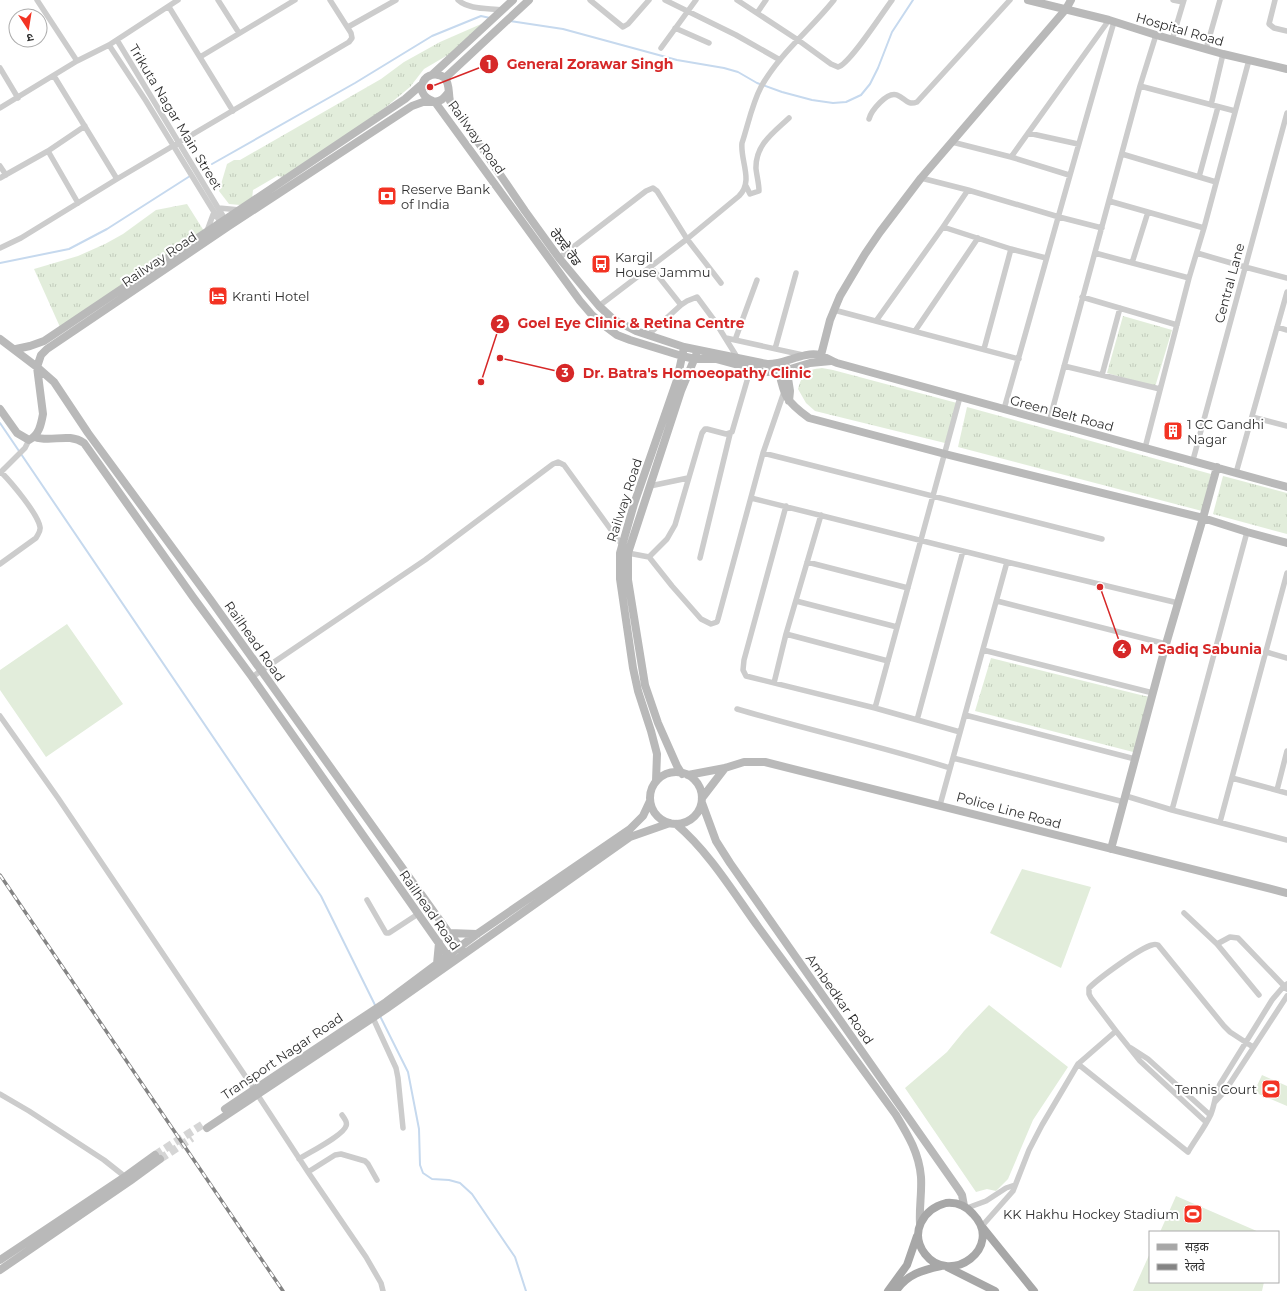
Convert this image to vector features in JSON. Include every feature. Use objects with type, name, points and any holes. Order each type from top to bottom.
[{"type":"main road","points":[[433,74],[445,78],[449,87],[448,93],[444,99],[435,102],[423,96],[421,91],[425,78],[433,74],[513,0]]},
{"type":"main road","points":[[445,78],[528,0]]},
{"type":"main road","name":"Hospital Road","points":[[1028,0],[1112,21],[1223,54],[1287,69]]},
{"type":"main road","points":[[782,367],[807,356],[820,358],[827,331],[840,296],[866,254],[921,178],[1066,9],[1071,0]]},
{"type":"main road","points":[[16,349],[44,341],[85,318],[207,232],[225,224],[240,210],[405,99],[422,85]]},
{"type":"main road","name":"ਰੇਲਵੇ ਰੋਡ","points":[[448,93],[450,101],[525,211],[559,258],[598,306],[614,319],[636,331],[684,347],[737,358],[752,364]]},
{"type":"main road","name":"Railway Road","points":[[37,367],[41,355],[85,318],[225,224],[412,106],[423,102],[435,102],[580,301],[592,315],[617,334],[630,340],[682,356],[695,359],[716,359],[752,364],[764,372],[820,358],[831,361]]},
{"type":"main road","name":"Railhead Road","points":[[0,338],[16,349],[54,382],[88,433],[204,590],[448,933],[463,950]]},
{"type":"main road","name":"Railway Road","points":[[656,781],[657,754],[652,731],[638,691],[633,668],[620,579],[620,560],[622,545],[634,504],[677,380],[684,347]]},
{"type":"main road","points":[[698,350],[681,392],[628,553],[628,580],[645,685],[658,723],[677,766],[697,783],[701,792],[702,800]]},
{"type":"main road","name":"Green Belt Road","points":[[831,361],[1287,487]]},
{"type":"main road","points":[[0,409],[17,433],[32,439],[42,422],[37,367]]},
{"type":"main road","points":[[782,367],[784,392],[796,409],[809,418],[945,454],[1203,518],[1287,543]]},
{"type":"main road","points":[[782,367],[790,391],[789,401]]},
{"type":"main road","name":"Railhead Road","points":[[32,439],[64,437],[74,438],[84,443],[193,597],[252,677],[450,959]]},
{"type":"main road","points":[[1111,849],[1166,644],[1217,467]]},
{"type":"main road","points":[[193,597],[204,590]]},
{"type":"main road","name":"Police Line Road","points":[[685,774],[725,768],[744,762],[766,762],[1287,893]]},
{"type":"main road","points":[[385,1005],[463,950],[630,837],[673,823],[686,822],[695,815],[702,800],[725,768]]},
{"type":"main road","points":[[685,774],[675,772],[664,775],[656,781],[650,792],[652,809],[658,816],[673,823],[693,838],[715,866],[896,1115],[912,1141],[917,1154],[921,1178],[919,1210],[920,1224],[907,1265],[888,1291]]},
{"type":"main road","name":"Ambedkar Road","points":[[702,800],[716,841],[726,857],[959,1190],[966,1207]]},
{"type":"main road","points":[[463,950],[477,934],[630,829],[643,816],[650,801]]},
{"type":"main road","points":[[448,933],[477,934]]},
{"type":"main road","points":[[437,964],[438,943]]},
{"type":"main road","points":[[385,1005],[437,964],[450,959]]},
{"type":"main road","name":"Transport Nagar Road","points":[[206,1125],[374,1015],[385,1005]]},
{"type":"main road","points":[[0,1270],[158,1157]]},
{"type":"main road","points":[[0,1260],[128,1179]]},
{"type":"main road","points":[[920,1224],[930,1210],[940,1204],[951,1203],[966,1207],[977,1217],[983,1227],[1034,1291]]},
{"type":"main road","points":[[896,1291],[902,1283],[913,1274],[944,1266],[960,1265],[970,1260],[983,1241],[983,1227]]},
{"type":"main road","points":[[918,1233],[920,1245],[924,1253],[930,1259],[995,1291]]},
{"type":"street","points":[[37,0],[77,61]]},
{"type":"street","name":"Trikuta Nagar Main Street","points":[[178,0],[117,40],[176,146],[225,224]]},
{"type":"street","points":[[218,0],[239,33]]},
{"type":"street","points":[[200,57],[295,0]]},
{"type":"street","points":[[0,248],[21,238],[117,179],[176,146],[349,42],[352,38],[351,33],[330,0]]},
{"type":"street","points":[[348,27],[389,2],[396,0]]},
{"type":"street","points":[[458,0],[463,4],[501,11]]},
{"type":"street","points":[[590,0],[623,27],[628,24],[649,0]]},
{"type":"street","points":[[666,0],[780,60]]},
{"type":"street","points":[[661,48],[696,0]]},
{"type":"street","points":[[737,0],[835,66],[842,66],[858,47],[892,0]]},
{"type":"street","points":[[757,13],[766,0]]},
{"type":"street","points":[[788,118],[760,147],[756,164],[759,191],[749,193],[746,186],[742,143],[758,94],[763,84],[780,60],[834,0]]},
{"type":"street","points":[[869,119],[873,110],[889,96],[897,95],[911,104],[917,102],[1010,0]]},
{"type":"street","points":[[1172,40],[1183,1],[1173,0]]},
{"type":"street","points":[[1206,49],[1220,0]]},
{"type":"street","points":[[1275,0],[1269,24],[1274,28],[1287,31]]},
{"type":"street","points":[[169,7],[233,111]]},
{"type":"street","points":[[1011,157],[1112,21]]},
{"type":"street","points":[[1004,410],[1046,258],[1059,217],[1069,175],[1112,21]]},
{"type":"street","points":[[675,28],[709,43]]},
{"type":"street","points":[[1049,422],[1140,86],[1156,35]]},
{"type":"street","points":[[0,108],[77,61],[117,40]]},
{"type":"street","points":[[109,45],[176,146]]},
{"type":"street","points":[[1211,105],[1223,54]]},
{"type":"street","points":[[1144,448],[1176,325],[1189,278],[1198,253],[1249,60]]},
{"type":"street","points":[[0,68],[18,98]]},
{"type":"street","points":[[54,76],[117,179]]},
{"type":"street","points":[[1140,86],[1235,111]]},
{"type":"street","points":[[1199,177],[1218,107]]},
{"type":"street","name":"Central Lane","points":[[1192,460],[1287,112]]},
{"type":"street","points":[[0,166],[3,177],[48,151],[85,126]]},
{"type":"street","points":[[1028,133],[1078,144]]},
{"type":"street","points":[[952,142],[1011,157],[1069,175]]},
{"type":"street","points":[[48,151],[78,204]]},
{"type":"street","points":[[1122,154],[1216,182]]},
{"type":"street","points":[[921,178],[1102,228]]},
{"type":"street","points":[[598,306],[652,267],[739,196],[746,186]]},
{"type":"street","points":[[559,258],[622,208],[646,191],[653,188],[721,284]]},
{"type":"street","points":[[876,320],[968,190]]},
{"type":"street","points":[[1109,201],[1204,228]]},
{"type":"street","points":[[207,232],[216,210],[240,210]]},
{"type":"street","points":[[1132,263],[1148,212]]},
{"type":"street","points":[[943,227],[1011,249],[1046,258]]},
{"type":"street","points":[[915,331],[978,238]]},
{"type":"street","points":[[984,349],[1011,249]]},
{"type":"street","points":[[1095,253],[1189,278]]},
{"type":"street","points":[[1198,253],[1287,278]]},
{"type":"street","points":[[652,267],[681,305]]},
{"type":"street","points":[[774,349],[796,273]]},
{"type":"street","points":[[735,340],[757,280]]},
{"type":"street","points":[[1236,473],[1287,292]]},
{"type":"street","points":[[648,335],[681,305],[694,297],[699,297],[726,338],[737,358]]},
{"type":"street","points":[[1082,297],[1176,325]]},
{"type":"street","points":[[1102,375],[1120,308]]},
{"type":"street","points":[[834,310],[1019,359]]},
{"type":"street","points":[[1277,328],[1287,330]]},
{"type":"street","points":[[726,338],[807,356]]},
{"type":"street","points":[[700,558],[730,434],[752,364]]},
{"type":"street","points":[[1064,366],[1160,389]]},
{"type":"street","points":[[628,553],[648,557],[701,620],[707,623],[715,623],[718,620],[763,453],[784,392]]},
{"type":"street","points":[[875,708],[960,397]]},
{"type":"street","points":[[1252,417],[1287,426]]},
{"type":"street","points":[[648,557],[667,538],[675,525],[703,430],[707,429],[730,434]]},
{"type":"street","points":[[0,564],[36,538],[41,528],[36,516],[11,483],[0,472],[25,448],[32,439]]},
{"type":"street","points":[[763,453],[1102,540]]},
{"type":"street","points":[[252,677],[425,560],[553,464],[558,462],[564,465],[622,545]]},
{"type":"street","points":[[650,486],[688,478]]},
{"type":"street","points":[[750,498],[1007,562],[1178,602]]},
{"type":"street","points":[[786,506],[743,666],[746,676],[875,708],[960,732]]},
{"type":"street","points":[[774,682],[786,634],[821,515]]},
{"type":"street","points":[[1172,810],[1247,532]]},
{"type":"street","points":[[917,720],[963,551]]},
{"type":"street","points":[[807,562],[908,588]]},
{"type":"street","points":[[940,805],[1007,562]]},
{"type":"street","points":[[1220,822],[1287,573]]},
{"type":"street","points":[[796,601],[897,627]]},
{"type":"street","points":[[997,601],[1166,644]]},
{"type":"street","points":[[786,634],[888,661]]},
{"type":"street","points":[[983,650],[1153,693]]},
{"type":"street","points":[[1266,652],[1287,658]]},
{"type":"street","points":[[737,709],[892,750],[950,768]]},
{"type":"street","points":[[965,715],[1136,759]]},
{"type":"street","points":[[0,716],[58,798],[156,946],[256,1091],[299,1159],[366,1257],[381,1283],[383,1291]]},
{"type":"street","points":[[1277,790],[1287,751]]},
{"type":"street","points":[[953,758],[1172,810],[1287,840]]},
{"type":"street","points":[[1232,778],[1287,793]]},
{"type":"street","points":[[367,900],[386,933],[389,933],[418,914]]},
{"type":"street","points":[[1184,913],[1217,944],[1259,995]]},
{"type":"street","points":[[1078,1064],[1188,1152],[1210,1115],[1220,1084],[1272,1000],[1286,986],[1238,938],[1230,938],[1217,944]]},
{"type":"street","points":[[1206,1122],[1140,1061],[1091,998],[1089,988],[1124,961],[1148,946],[1154,944],[1158,945],[1224,1026],[1253,1047]]},
{"type":"street","points":[[1215,1102],[1221,1097],[1287,996]]},
{"type":"street","points":[[374,1015],[396,1068],[403,1128]]},
{"type":"street","points":[[983,1227],[1008,1197],[1015,1185],[1029,1150],[1042,1125],[1078,1064],[1116,1030]]},
{"type":"street","points":[[1130,1048],[1148,1059],[1210,1115]]},
{"type":"street","points":[[0,1094],[104,1160],[128,1179]]},
{"type":"street","points":[[299,1159],[336,1137],[343,1131],[347,1124],[342,1114]]},
{"type":"street","points":[[308,1172],[335,1155],[341,1154],[365,1161],[377,1180]]},
{"type":"street","points":[[966,1207],[986,1201],[1006,1188],[1015,1185]]},
{"type":"green space","points":[[488,21],[453,52],[424,69],[410,87],[380,112],[284,177],[277,176],[253,190],[252,199],[240,205],[229,204],[219,191],[227,164],[234,160],[240,160],[381,79],[404,62],[440,42]]},
{"type":"green space","points":[[187,204],[204,231],[60,327],[34,269],[78,256],[105,244],[123,234],[156,210]]},
{"type":"green space","points":[[1123,316],[1172,330],[1155,387],[1107,373]]},
{"type":"green space","points":[[822,368],[957,403],[945,443],[815,411],[806,403],[798,389],[801,379],[808,371]]},
{"type":"green space","points":[[967,407],[1211,474],[1202,511],[958,447]]},
{"type":"green space","points":[[1223,476],[1287,493],[1287,534],[1213,514]]},
{"type":"green space","points":[[67,624],[123,704],[46,757],[0,690],[0,670]]},
{"type":"green space","points":[[991,658],[1153,698],[1137,753],[975,711]]},
{"type":"green space","points":[[1022,869],[1091,887],[1061,968],[990,933]]},
{"type":"green space","points":[[989,1005],[1068,1067],[1033,1120],[1008,1179],[996,1191],[987,1189],[976,1192],[905,1088],[947,1052],[964,1031]]},
{"type":"green space","name":"Tennis Court","points":[[1262,1075],[1287,1086],[1287,1106],[1254,1092]]},
{"type":"green space","name":"KK Hakhu Hockey Stadium","points":[[1176,1196],[1257,1231],[1160,1231]]},
{"type":"green space","name":"KK Hakhu Hockey Stadium","points":[[1149,1255],[1149,1283],[1264,1283],[1262,1291],[1133,1291]]},
{"type":"waterway","points":[[510,21],[563,29],[677,60],[724,68],[738,72],[757,83],[782,92],[812,100],[833,103],[846,102],[861,95],[870,84],[892,32],[913,0]]},
{"type":"waterway","points":[[212,164],[355,83],[432,36],[481,16],[490,18]]},
{"type":"waterway","points":[[0,263],[69,249],[107,229],[190,176]]},
{"type":"waterway","points":[[0,423],[321,896],[376,1007]]},
{"type":"waterway","points":[[380,1016],[408,1072],[419,1129],[420,1165],[423,1173],[432,1179],[449,1180],[460,1183],[472,1194],[515,1257],[526,1291]]},
{"type":"tunnel","points":[[155,1155],[205,1123]]},
{"type":"tunnel","points":[[160,1159],[192,1138]]},
{"type":"railway","points":[[0,875],[283,1291]]},
{"type":"place","name":"General Zorawar Singh","points":[[430,87]]},
{"type":"place","name":"Reserve Bank of India","points":[[387,196]]},
{"type":"place","name":"Kargil House Jammu","points":[[601,264]]},
{"type":"place","name":"Kranti Hotel","points":[[218,296]]},
{"type":"place","name":"Dr. Batra's Homoeopathy Clinic","points":[[500,358]]},
{"type":"place","name":"Goel Eye Clinic & Retina Centre","points":[[481,382]]},
{"type":"place","name":"1 CC Gandhi Nagar","points":[[1173,431]]},
{"type":"place","name":"M Sadiq Sabunia","points":[[1100,587]]},
{"type":"place","name":"Tennis Court","points":[[1271,1089]]},
{"type":"place","name":"KK Hakhu Hockey Stadium","points":[[1193,1214]]}]
